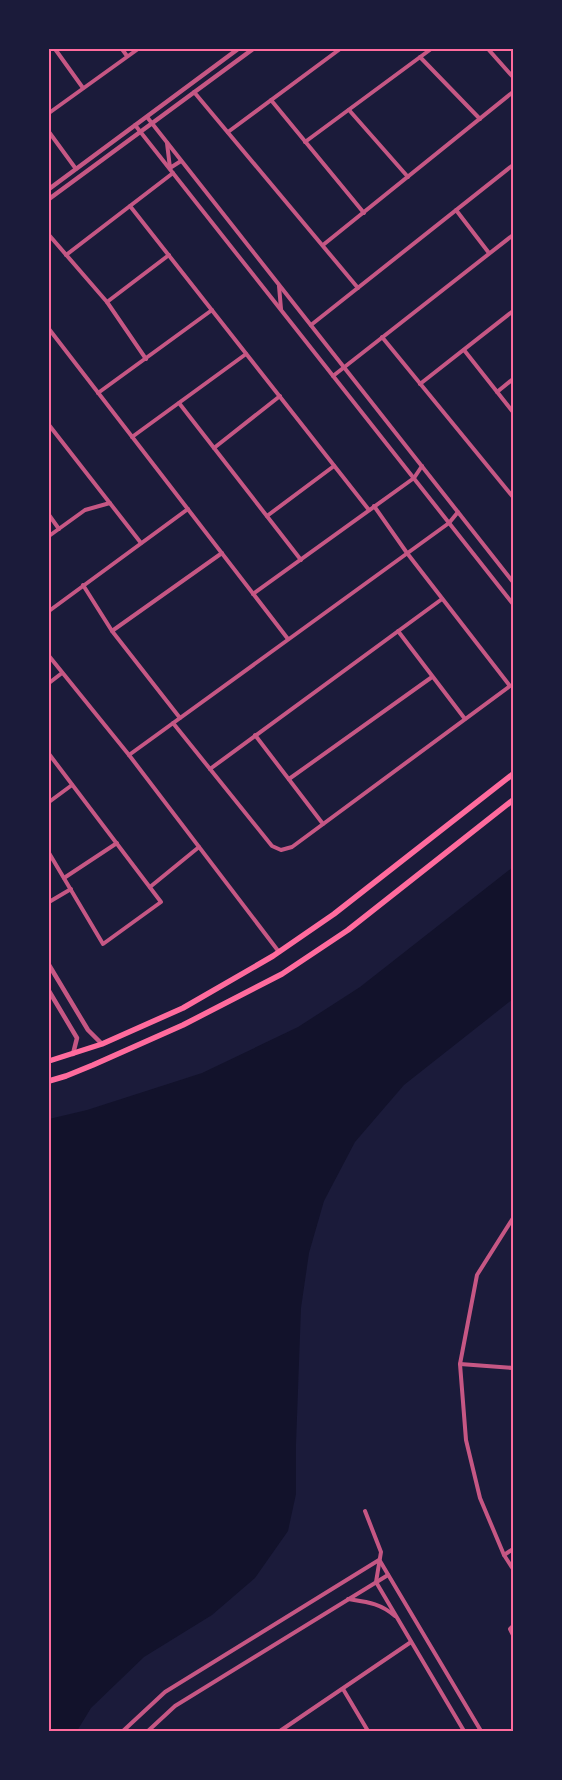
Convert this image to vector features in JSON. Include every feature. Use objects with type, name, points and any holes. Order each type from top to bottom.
[{"type":"main road","points":[[49,1061],[102,1044],[184,1008],[279,952],[334,914],[513,774]]},
{"type":"main road","points":[[49,1081],[105,1060],[183,1025],[282,974],[348,930],[513,800]]},
{"type":"street","points":[[55,49],[83,88]]},
{"type":"street","points":[[122,49],[127,56]]},
{"type":"street","points":[[49,112],[138,49]]},
{"type":"street","points":[[49,189],[238,49]]},
{"type":"street","points":[[49,199],[253,49]]},
{"type":"street","points":[[228,132],[340,49]]},
{"type":"street","points":[[305,142],[431,49]]},
{"type":"street","points":[[488,49],[513,77]]},
{"type":"street","points":[[420,57],[480,120]]},
{"type":"street","points":[[194,92],[358,288]]},
{"type":"street","points":[[323,246],[513,92]]},
{"type":"street","points":[[271,100],[364,213]]},
{"type":"street","points":[[349,110],[408,177]]},
{"type":"street","points":[[146,116],[513,582]]},
{"type":"street","points":[[136,125],[513,604]]},
{"type":"street","points":[[49,132],[76,169]]},
{"type":"street","points":[[167,143],[170,168],[181,161]]},
{"type":"street","points":[[311,325],[513,165]]},
{"type":"street","points":[[66,255],[174,173]]},
{"type":"street","points":[[130,206],[369,510]]},
{"type":"street","points":[[456,210],[489,253]]},
{"type":"street","points":[[333,376],[513,234]]},
{"type":"street","points":[[49,235],[107,302],[146,359]]},
{"type":"street","points":[[107,302],[169,255]]},
{"type":"street","points":[[279,285],[281,309]]},
{"type":"street","points":[[98,393],[212,310]]},
{"type":"street","points":[[420,384],[513,311]]},
{"type":"street","points":[[49,330],[288,639]]},
{"type":"street","points":[[382,337],[513,497]]},
{"type":"street","points":[[464,350],[513,412]]},
{"type":"street","points":[[132,437],[246,354]]},
{"type":"street","points":[[497,392],[513,379]]},
{"type":"street","points":[[214,448],[280,396]]},
{"type":"street","points":[[179,403],[301,560]]},
{"type":"street","points":[[49,425],[142,543]]},
{"type":"street","points":[[267,516],[334,466]]},
{"type":"street","points":[[253,594],[414,478],[422,466]]},
{"type":"street","points":[[49,536],[84,510],[110,504]]},
{"type":"street","points":[[173,723],[272,846],[281,850],[292,847],[510,686],[407,553],[374,506]]},
{"type":"street","points":[[49,611],[188,509]]},
{"type":"street","points":[[129,755],[449,523],[458,512]]},
{"type":"street","points":[[49,515],[59,529]]},
{"type":"street","points":[[112,631],[222,553]]},
{"type":"street","points":[[84,585],[112,631],[180,718]]},
{"type":"street","points":[[210,769],[442,599]]},
{"type":"street","points":[[398,631],[465,719]]},
{"type":"street","points":[[49,656],[129,755],[279,952]]},
{"type":"street","points":[[49,683],[62,673]]},
{"type":"street","points":[[289,779],[432,677]]},
{"type":"street","points":[[256,735],[323,824]]},
{"type":"street","points":[[49,754],[161,902],[103,944],[49,853]]},
{"type":"street","points":[[49,802],[72,785]]},
{"type":"street","points":[[64,878],[116,843]]},
{"type":"street","points":[[150,887],[199,847]]},
{"type":"street","points":[[49,902],[70,889]]},
{"type":"street","points":[[49,965],[88,1030],[102,1044]]},
{"type":"street","points":[[49,991],[77,1038],[73,1054]]},
{"type":"street","points":[[513,1218],[477,1275],[460,1364],[466,1440],[480,1498],[504,1555],[513,1569]]},
{"type":"street","points":[[460,1364],[513,1368]]},
{"type":"street","points":[[365,1511],[380,1552],[376,1582],[464,1731]]},
{"type":"street","points":[[504,1555],[513,1549]]},
{"type":"street","points":[[379,1560],[481,1731]]},
{"type":"street","points":[[123,1731],[165,1692],[379,1560]]},
{"type":"street","points":[[148,1731],[175,1706],[388,1575]]},
{"type":"street","points":[[348,1600],[374,1604],[385,1608],[397,1618]]},
{"type":"street","points":[[513,1626],[510,1629],[513,1635]]},
{"type":"street","points":[[281,1731],[411,1642]]},
{"type":"street","points":[[343,1689],[368,1731]]},
{"type":"shaded area","points":[[513,867],[513,999],[404,1085],[355,1142],[324,1201],[309,1253],[301,1308],[296,1494],[288,1531],[255,1578],[212,1615],[144,1657],[91,1708],[77,1731],[49,1731],[49,1119],[87,1110],[202,1073],[298,1027],[360,987]]}]
